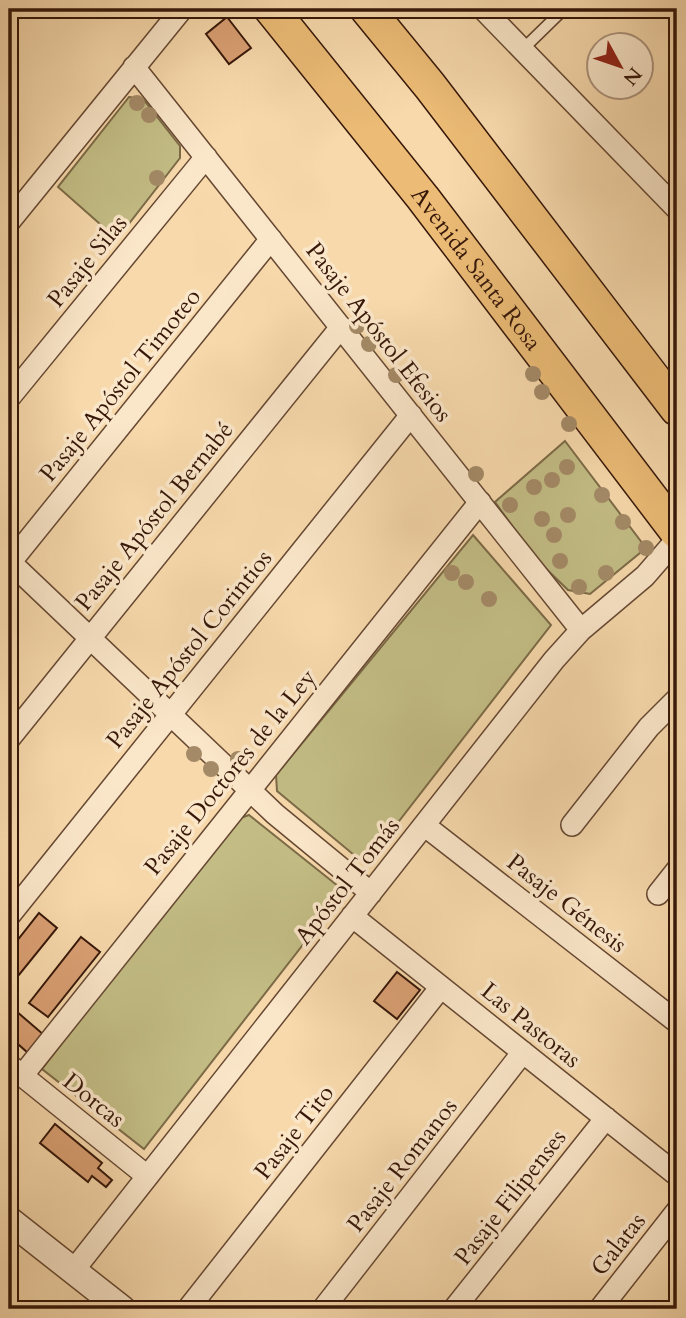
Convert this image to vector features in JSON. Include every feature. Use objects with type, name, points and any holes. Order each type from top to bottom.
[{"type":"main road","name":"Avenida Santa Rosa","points":[[271,9],[423,198],[677,532]]},
{"type":"main road","points":[[367,9],[430,86],[677,409]]},
{"type":"street","points":[[9,222],[182,9]]},
{"type":"street","points":[[483,9],[677,209]]},
{"type":"street","name":"Pasaje Apóstol Efesios","points":[[135,67],[581,630]]},
{"type":"street","name":"Pasaje Silas","points":[[9,398],[206,157]]},
{"type":"street","name":"Pasaje Apóstol Timoteo","points":[[9,563],[271,239]]},
{"type":"street","name":"Pasaje Apóstol Bernabé","points":[[9,738],[341,327]]},
{"type":"street","name":"Pasaje Apóstol Corintios","points":[[9,916],[411,415]]},
{"type":"street","name":"Pasaje Doctores de la Ley","points":[[15,1070],[250,790],[480,502]]},
{"type":"street","name":"Apóstol Tomás","points":[[73,1270],[554,660],[581,630],[645,576],[677,539]]},
{"type":"street","points":[[9,563],[250,790],[371,893]]},
{"type":"street","points":[[572,825],[649,727],[677,699]]},
{"type":"street","name":"Pasaje Génesis","points":[[424,825],[677,1022]]},
{"type":"street","points":[[658,894],[677,870]]},
{"type":"street","name":"Las Pastoras","points":[[352,916],[677,1175]]},
{"type":"street","name":"Pasaje Tito","points":[[188,1309],[440,986]]},
{"type":"street","name":"Pasaje Romanos","points":[[323,1309],[523,1052]]},
{"type":"street","name":"Dorcas","points":[[15,1070],[147,1176]]},
{"type":"street","name":"Pasaje Filipenses","points":[[454,1309],[606,1118]]},
{"type":"street","name":"Galatas","points":[[600,1309],[677,1211]]},
{"type":"street","points":[[9,1220],[122,1309]]},
{"type":"lane","points":[[522,50],[564,9]]},
{"type":"shaded area","points":[[129,97],[143,99],[180,146],[180,158],[117,239],[58,187]]},
{"type":"shaded area","points":[[565,441],[646,548],[590,594],[568,590],[535,558],[495,502]]},
{"type":"shaded area","points":[[473,535],[551,625],[372,856],[360,860],[277,791],[276,775]]},
{"type":"shaded area","points":[[249,815],[338,886],[340,897],[144,1149],[42,1069],[235,820]]},
{"type":"building","points":[[227,17],[251,48],[229,64],[206,34]]},
{"type":"building","points":[[39,913],[57,928],[14,981],[9,976],[9,951]]},
{"type":"building","points":[[81,937],[100,952],[48,1017],[29,1003]]},
{"type":"building","points":[[397,972],[420,990],[397,1019],[374,1001]]},
{"type":"building","points":[[9,1005],[44,1035],[28,1053],[9,1036]]},
{"type":"building","points":[[55,1124],[102,1163],[98,1168],[112,1180],[106,1187],[92,1176],[88,1182],[40,1143]]}]
